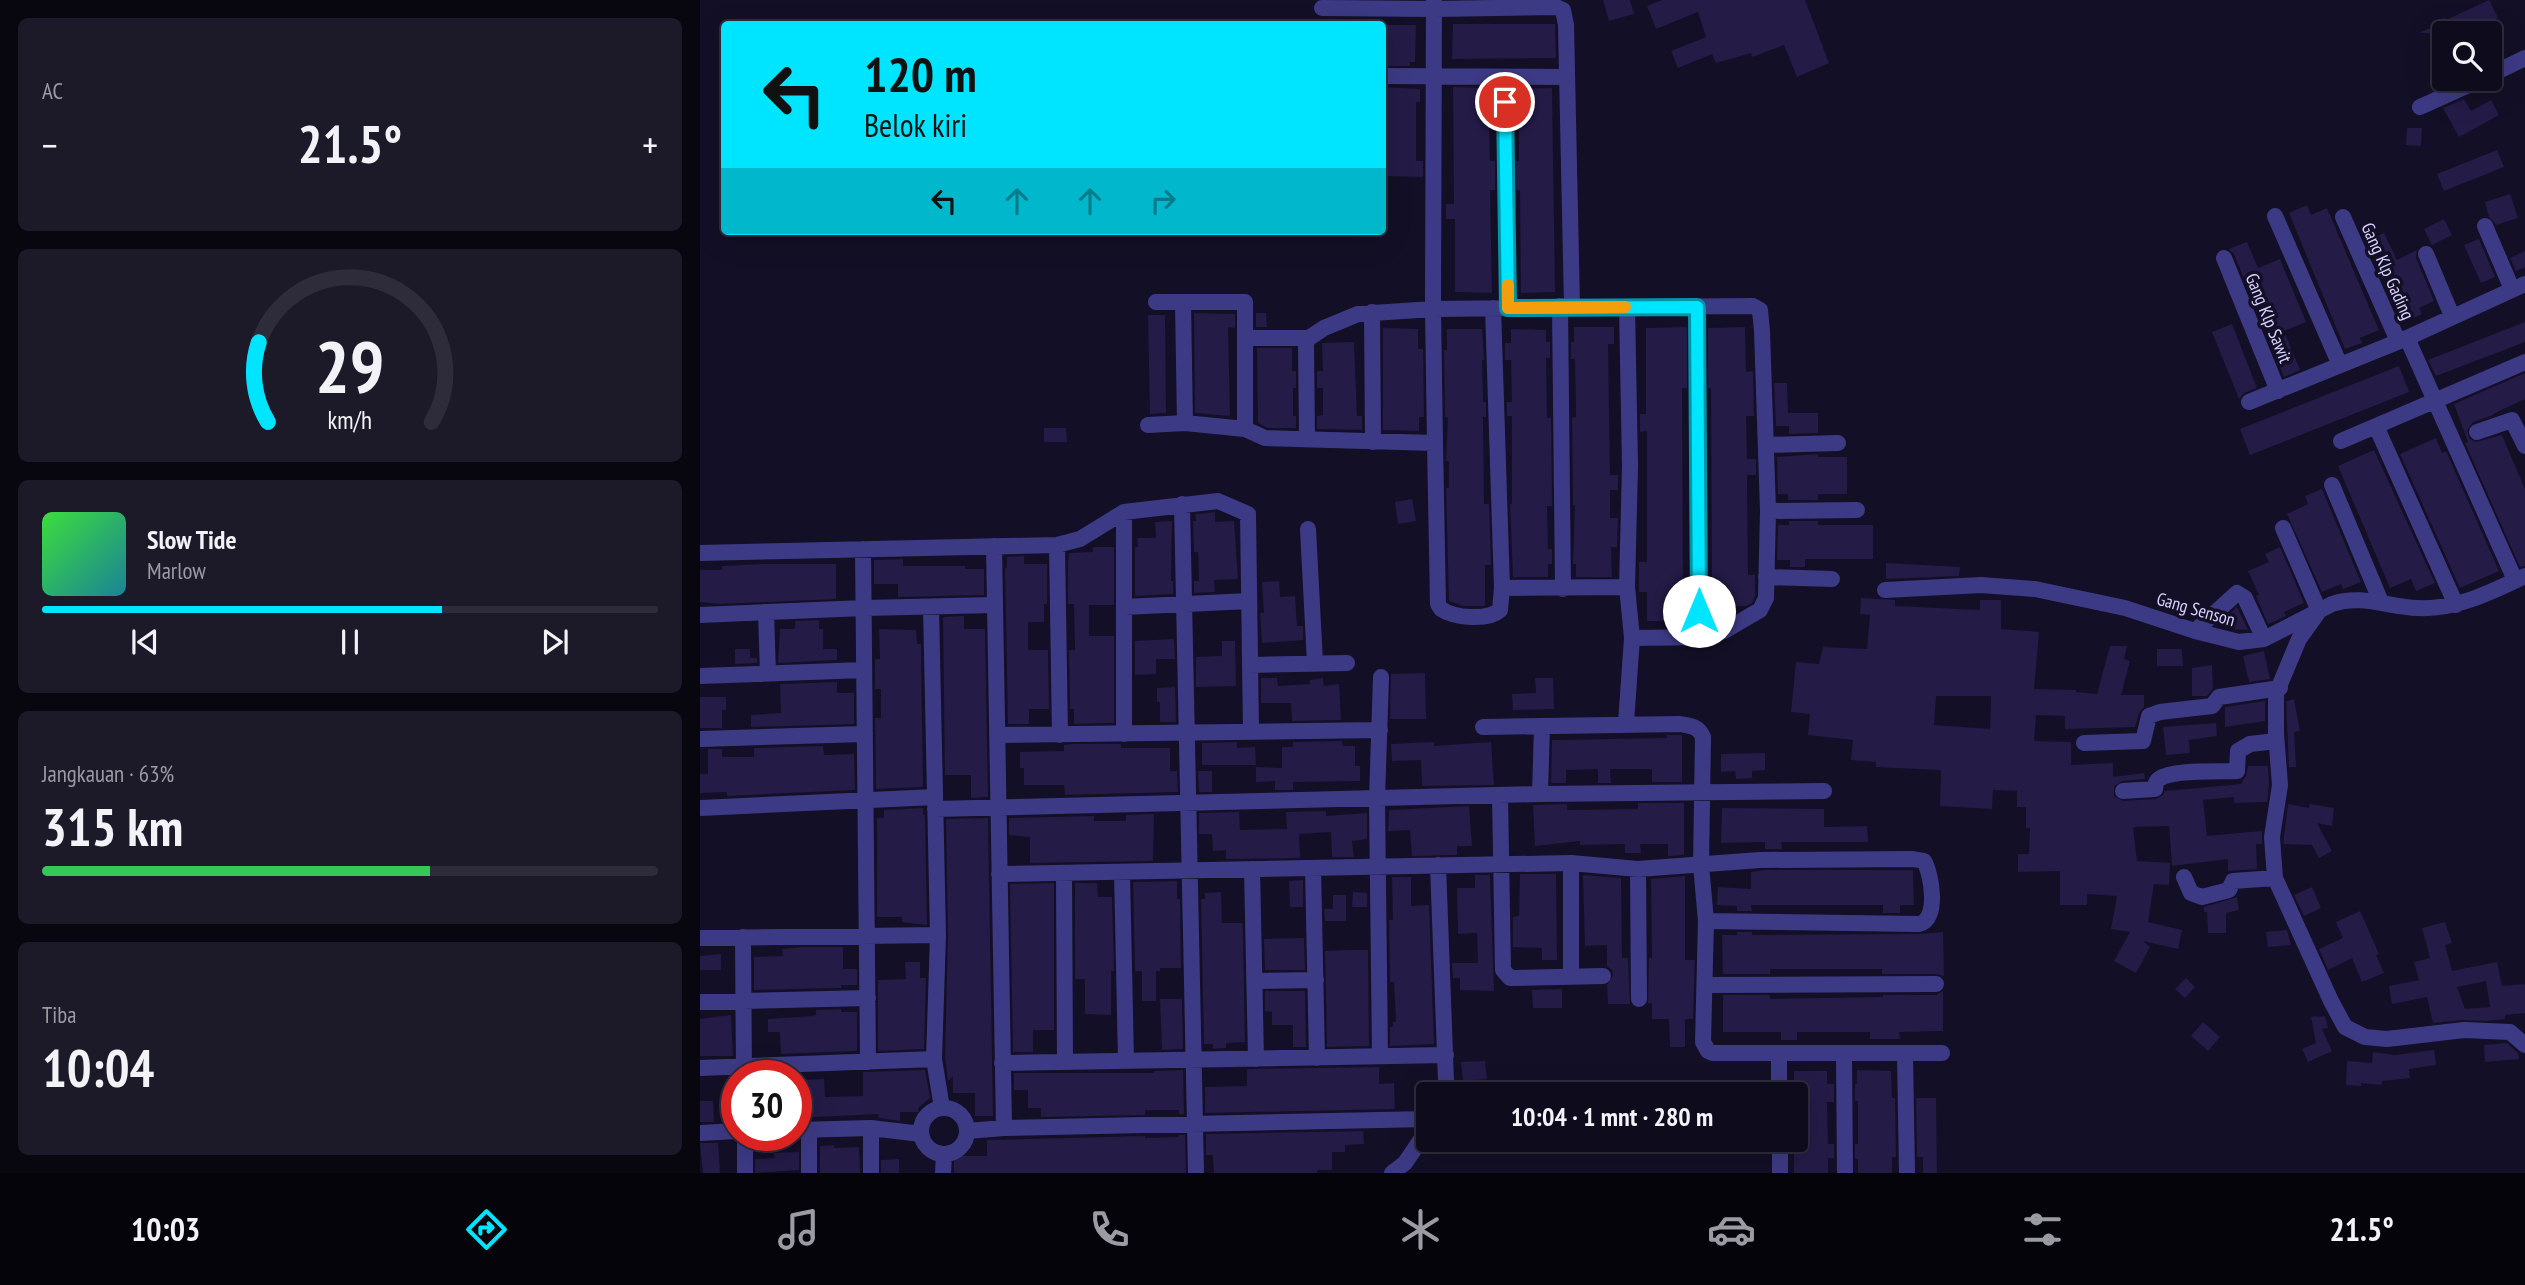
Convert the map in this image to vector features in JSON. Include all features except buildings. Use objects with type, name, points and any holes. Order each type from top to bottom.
[{"type":"street","points":[[1434,5],[1433,309],[1438,604],[1441,609],[1453,614],[1489,616],[1500,610],[1504,77]]},
{"type":"street","points":[[1332,14],[1434,5],[1561,8],[1566,16],[1563,589]]},
{"type":"street","points":[[2502,69],[2525,58]]},
{"type":"street","points":[[1386,76],[1567,77]]},
{"type":"street","points":[[2420,107],[2455,91]]},
{"type":"street","points":[[2275,216],[2340,365]]},
{"type":"street","name":"Gang Klp Gading","points":[[2343,217],[2520,578]]},
{"type":"street","points":[[2249,402],[2519,287],[2485,226]]},
{"type":"street","points":[[2426,254],[2452,316]]},
{"type":"street","name":"Gang Klp Sawit","points":[[2224,258],[2278,391]]},
{"type":"street","points":[[1156,302],[1245,302],[1245,429]]},
{"type":"street","points":[[1183,302],[1185,424]]},
{"type":"street","points":[[1245,338],[1308,338],[1358,314],[1372,312],[1566,306],[1753,306],[1760,310],[1768,511],[1766,598],[1760,610],[1724,631],[1699,638],[1632,638]]},
{"type":"street","points":[[1626,723],[1632,638],[1628,587],[1630,466],[1627,307]]},
{"type":"street","points":[[1697,307],[1699,638]]},
{"type":"street","points":[[1372,312],[1373,442]]},
{"type":"street","points":[[1307,439],[1308,338]]},
{"type":"street","points":[[2341,442],[2525,362]]},
{"type":"street","points":[[2477,432],[2512,420],[2525,446]]},
{"type":"street","points":[[1148,425],[1185,424],[1245,429],[1265,438],[1434,443]]},
{"type":"street","points":[[2376,426],[2456,605]]},
{"type":"street","points":[[1766,445],[1838,443]]},
{"type":"street","points":[[2332,485],[2381,601]]},
{"type":"street","points":[[700,553],[1057,545],[1080,539],[1124,512],[1218,501],[1248,514],[1251,732]]},
{"type":"street","points":[[1182,504],[1196,1173]]},
{"type":"street","points":[[1768,511],[1857,510]]},
{"type":"street","points":[[1124,512],[1125,734]]},
{"type":"street","points":[[2283,528],[2319,611],[2299,639],[2276,694],[2280,785],[2272,837],[2275,878],[2345,1027],[2365,1037],[2387,1039],[2464,1030],[2510,1032],[2525,1045]]},
{"type":"street","points":[[1308,529],[1315,663]]},
{"type":"street","points":[[1057,545],[1060,735]]},
{"type":"street","points":[[994,546],[1004,1128]]},
{"type":"street","points":[[863,550],[868,1062]]},
{"type":"street","points":[[1766,577],[1832,579]]},
{"type":"street","name":"Gang Senson","points":[[1885,590],[1981,585],[2035,589],[2125,608],[2239,642],[2264,639],[2344,600],[2381,601],[2437,609],[2456,605],[2520,578]]},
{"type":"street","points":[[1502,588],[1628,587]]},
{"type":"street","points":[[2195,631],[2236,593],[2245,598],[2264,639]]},
{"type":"street","points":[[1124,607],[1249,601]]},
{"type":"street","points":[[700,615],[995,605]]},
{"type":"street","points":[[931,607],[938,934],[934,1059],[942,1108]]},
{"type":"street","points":[[766,612],[768,674]]},
{"type":"street","points":[[1250,665],[1347,663]]},
{"type":"street","points":[[700,676],[864,670]]},
{"type":"street","points":[[1380,1056],[1377,799],[1381,677]]},
{"type":"street","points":[[2084,743],[2143,741],[2149,716],[2160,712],[2212,706],[2219,697],[2280,688]]},
{"type":"street","points":[[1483,727],[1626,723],[1680,724],[1700,730],[1703,737],[1701,865],[1706,921],[1703,1042],[1708,1051],[1713,1054],[1942,1053]]},
{"type":"street","points":[[1540,794],[1542,726]]},
{"type":"street","points":[[998,736],[1380,730]]},
{"type":"street","points":[[700,739],[865,734]]},
{"type":"street","points":[[2123,790],[2155,789],[2156,782],[2172,775],[2237,771],[2238,751],[2250,744],[2276,741]]},
{"type":"street","points":[[700,808],[866,800],[999,808],[1540,794],[1824,791]]},
{"type":"street","points":[[1500,796],[1503,970],[1510,978],[1603,976]]},
{"type":"street","points":[[999,874],[1572,863],[1638,869],[1760,860],[1913,859],[1924,861],[1932,882],[1929,917],[1919,923],[1706,921]]},
{"type":"street","points":[[1571,976],[1572,863]]},
{"type":"street","points":[[1438,866],[1446,1082]]},
{"type":"street","points":[[1313,868],[1317,1058]]},
{"type":"street","points":[[1252,869],[1256,1059]]},
{"type":"street","points":[[1638,869],[1639,999]]},
{"type":"street","points":[[1122,872],[1126,1061]]},
{"type":"street","points":[[1064,873],[1065,1062]]},
{"type":"street","points":[[2184,877],[2191,893],[2202,897],[2229,890],[2233,881],[2275,878]]},
{"type":"street","points":[[700,938],[938,934]]},
{"type":"street","points":[[743,937],[744,1060]]},
{"type":"street","points":[[1255,981],[1316,980]]},
{"type":"street","points":[[1705,985],[1936,984]]},
{"type":"street","points":[[700,1002],[868,998]]},
{"type":"street","points":[[1779,1054],[1779,1082]]},
{"type":"street","points":[[1905,1054],[1907,1173]]},
{"type":"street","points":[[1002,1063],[1446,1055]]},
{"type":"street","points":[[1844,1055],[1845,1173]]},
{"type":"street","points":[[812,1067],[934,1059]]},
{"type":"street","points":[[700,1068],[721,1070]]},
{"type":"street","points":[[942,1108],[960,1114],[967,1131],[960,1147],[944,1154],[929,1149],[921,1134],[926,1116],[942,1108]]},
{"type":"street","points":[[967,1131],[1416,1119]]},
{"type":"street","points":[[812,1130],[871,1128],[921,1134]]},
{"type":"street","points":[[871,1128],[871,1173]]},
{"type":"street","points":[[700,1133],[721,1132]]},
{"type":"street","points":[[1392,1173],[1405,1163],[1416,1147]]},
{"type":"street","points":[[745,1151],[745,1173]]},
{"type":"street","points":[[806,1151],[809,1173]]},
{"type":"street","points":[[1780,1152],[1780,1173]]},
{"type":"street","points":[[943,1173],[944,1154]]},
{"type":"slow traffic","points":[[1508,285],[1508,308],[1625,307]]},
{"type":"route","points":[[1505,102],[1508,308],[1697,307],[1699,611]]}]
